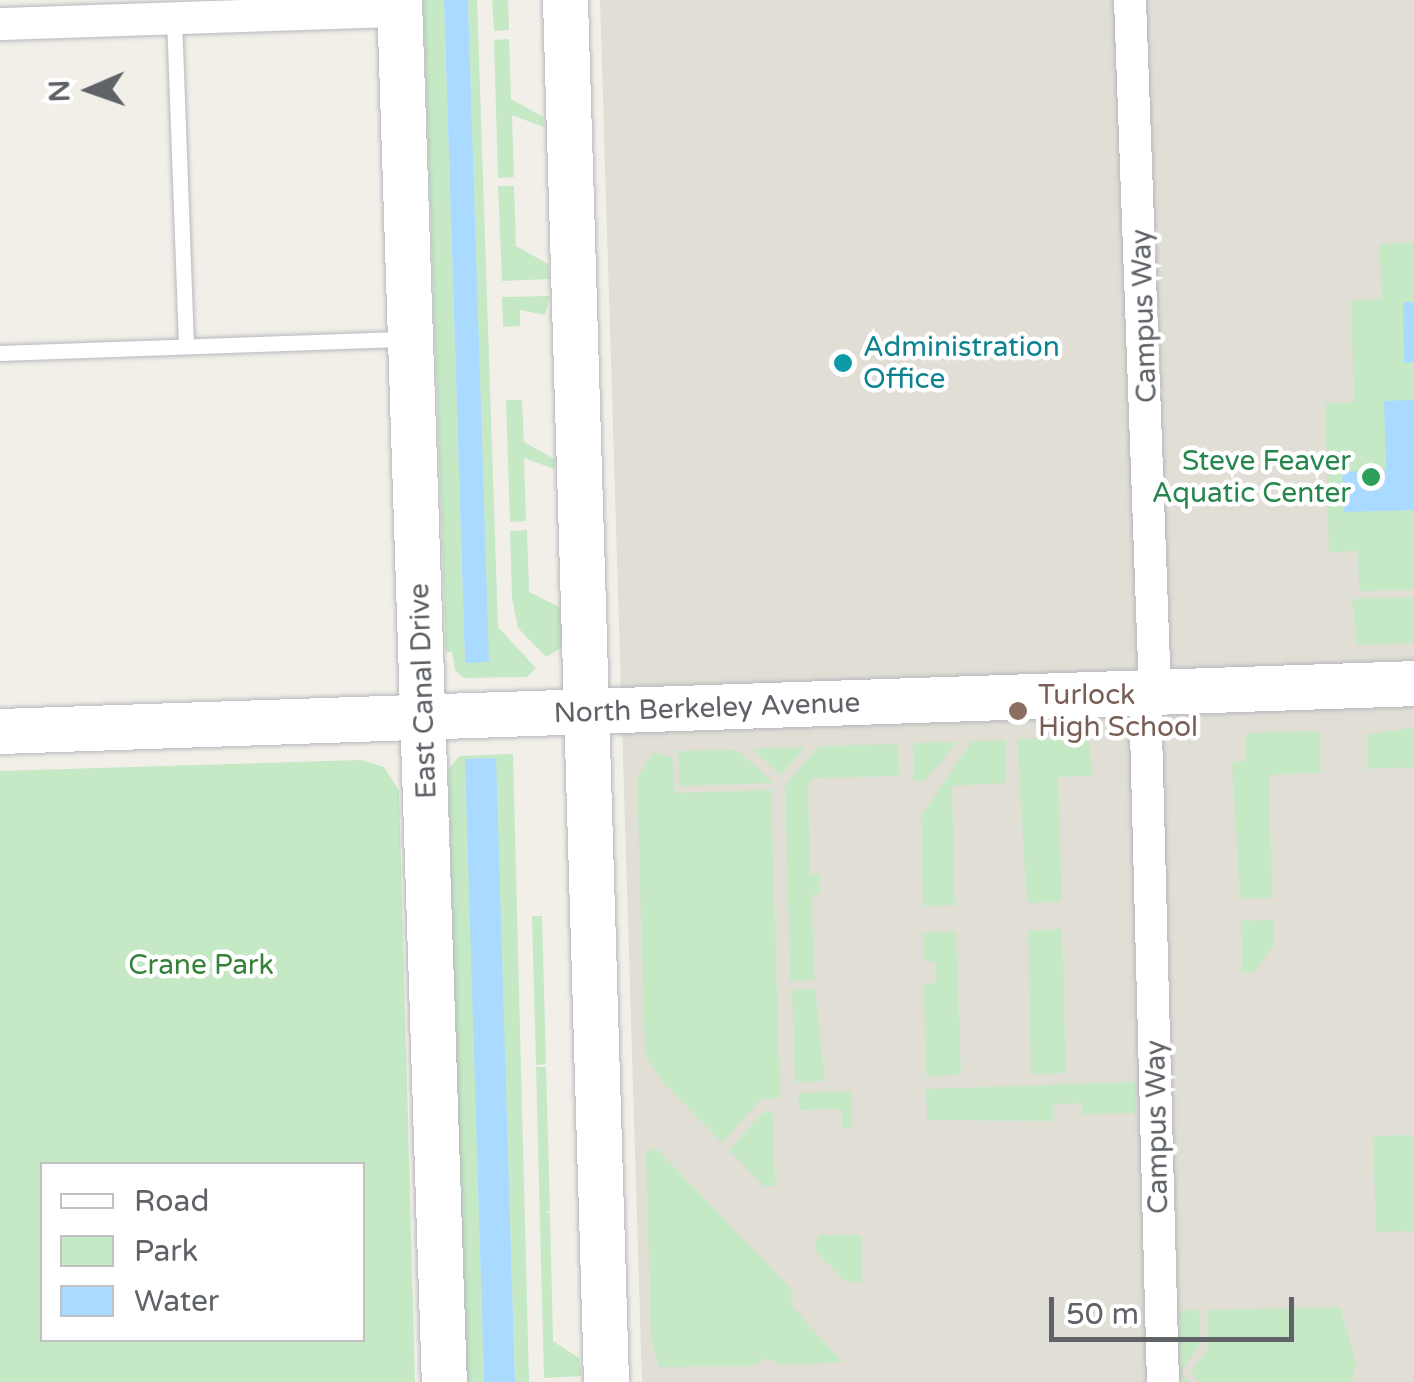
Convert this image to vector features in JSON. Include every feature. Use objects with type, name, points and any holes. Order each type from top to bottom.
[{"type":"main road","points":[[565,0],[606,1382]]},
{"type":"main road","name":"East Canal Drive","points":[[399,5],[444,1382]]},
{"type":"main road","name":"North Berkeley Avenue","points":[[0,731],[1414,684]]},
{"type":"street","name":"Campus Way","points":[[1130,0],[1164,1382]]},
{"type":"street","points":[[0,24],[399,5]]},
{"type":"lane","points":[[174,18],[186,346]]},
{"type":"lane","points":[[0,353],[411,338]]},
{"type":"shaded area","name":"Turlock High School","points":[[600,0],[1414,0],[1414,1382],[642,1382]]},
{"type":"green space","points":[[423,0],[444,0],[465,662],[488,662],[468,0],[477,0],[498,627],[536,668],[527,677],[464,678],[455,670],[452,652],[446,652]]},
{"type":"green space","points":[[492,0],[508,0],[509,30],[494,31]]},
{"type":"green space","points":[[509,39],[511,99],[543,117],[544,127],[512,115],[514,177],[498,178],[494,40]]},
{"type":"green space","points":[[498,186],[514,186],[516,246],[548,264],[550,279],[502,281]]},
{"type":"green space","name":"Steve Feaver Aquatic Center","points":[[1414,242],[1414,590],[1359,591],[1358,551],[1329,552],[1325,404],[1354,402],[1351,301],[1382,299],[1379,244]]},
{"type":"green space","points":[[550,296],[545,315],[520,310],[520,326],[503,327],[502,297]]},
{"type":"green space","points":[[506,400],[522,400],[524,442],[556,460],[554,469],[524,458],[526,521],[510,522]]},
{"type":"green space","points":[[527,530],[529,592],[563,609],[564,646],[546,657],[518,628],[512,598],[510,531]]},
{"type":"green space","points":[[1414,597],[1414,643],[1357,645],[1352,599]]},
{"type":"green space","points":[[1414,727],[1414,767],[1368,769],[1367,735]]},
{"type":"green space","points":[[1319,731],[1321,773],[1269,775],[1272,898],[1240,899],[1232,762],[1246,761],[1245,733]]},
{"type":"green space","points":[[1088,737],[1093,776],[1058,777],[1062,902],[1027,903],[1017,739]]},
{"type":"green space","points":[[1005,740],[1006,783],[952,786],[955,905],[923,906],[921,816],[972,741]]},
{"type":"green space","points":[[957,742],[926,780],[914,781],[913,743]]},
{"type":"green space","points":[[898,744],[899,776],[815,778],[808,784],[810,874],[819,874],[819,894],[812,895],[814,980],[790,981],[785,785],[819,746]]},
{"type":"green space","points":[[805,747],[781,775],[752,749]]},
{"type":"green space","points":[[737,750],[774,783],[679,786],[678,751]]},
{"type":"green space","points":[[654,752],[673,758],[675,793],[771,790],[780,1098],[761,1099],[722,1143],[662,1081],[645,1054],[637,778]]},
{"type":"green space","points":[[513,754],[529,1382],[515,1382],[495,758],[466,759],[484,1382],[465,1382],[448,770],[459,756]]},
{"type":"green space","name":"Crane Park","points":[[361,760],[384,767],[399,791],[415,1382],[0,1382],[0,771]]},
{"type":"green space","points":[[532,916],[542,916],[546,1064],[536,1065]]},
{"type":"green space","points":[[1273,920],[1274,944],[1255,972],[1242,972],[1241,921]]},
{"type":"green space","points":[[1062,929],[1066,1073],[1031,1074],[1028,930]]},
{"type":"green space","points":[[956,931],[961,1075],[926,1076],[924,983],[936,983],[935,962],[923,961],[923,933]]},
{"type":"green space","points":[[792,989],[815,989],[825,1081],[795,1082]]},
{"type":"green space","points":[[536,1067],[546,1067],[550,1211],[544,1212],[550,1213],[553,1341],[579,1358],[582,1376],[544,1378]]},
{"type":"green space","points":[[1135,1082],[1136,1113],[1082,1114],[1081,1103],[1053,1104],[1053,1121],[927,1120],[926,1089]]},
{"type":"green space","points":[[851,1091],[852,1127],[842,1128],[841,1109],[799,1110],[798,1093]]},
{"type":"green space","points":[[762,1113],[773,1113],[775,1186],[764,1186],[729,1150]]},
{"type":"green space","points":[[1414,1135],[1414,1231],[1376,1232],[1373,1136]]},
{"type":"green space","points":[[655,1147],[791,1289],[791,1305],[842,1362],[783,1365],[766,1358],[751,1366],[659,1367],[651,1339],[646,1153]]},
{"type":"green space","points":[[820,1235],[861,1235],[862,1283],[846,1282],[818,1254],[814,1246]]},
{"type":"green space","points":[[1340,1307],[1356,1364],[1352,1382],[1199,1382],[1191,1372],[1208,1348],[1208,1310]]},
{"type":"green space","points":[[1199,1310],[1200,1344],[1181,1372],[1189,1382],[1181,1382],[1179,1311]]},
{"type":"water","points":[[444,0],[468,0],[489,662],[465,663]]},
{"type":"water","points":[[1403,302],[1414,302],[1414,362],[1404,363]]},
{"type":"water","points":[[1414,400],[1414,510],[1344,512],[1342,472],[1386,470],[1384,401]]},
{"type":"water","points":[[496,758],[515,1382],[484,1382],[465,759]]},
{"type":"place","name":"Administration Office","points":[[843,363]]},
{"type":"place","name":"Steve Feaver Aquatic Center","points":[[1371,477]]},
{"type":"place","name":"Turlock High School","points":[[1018,711]]}]
